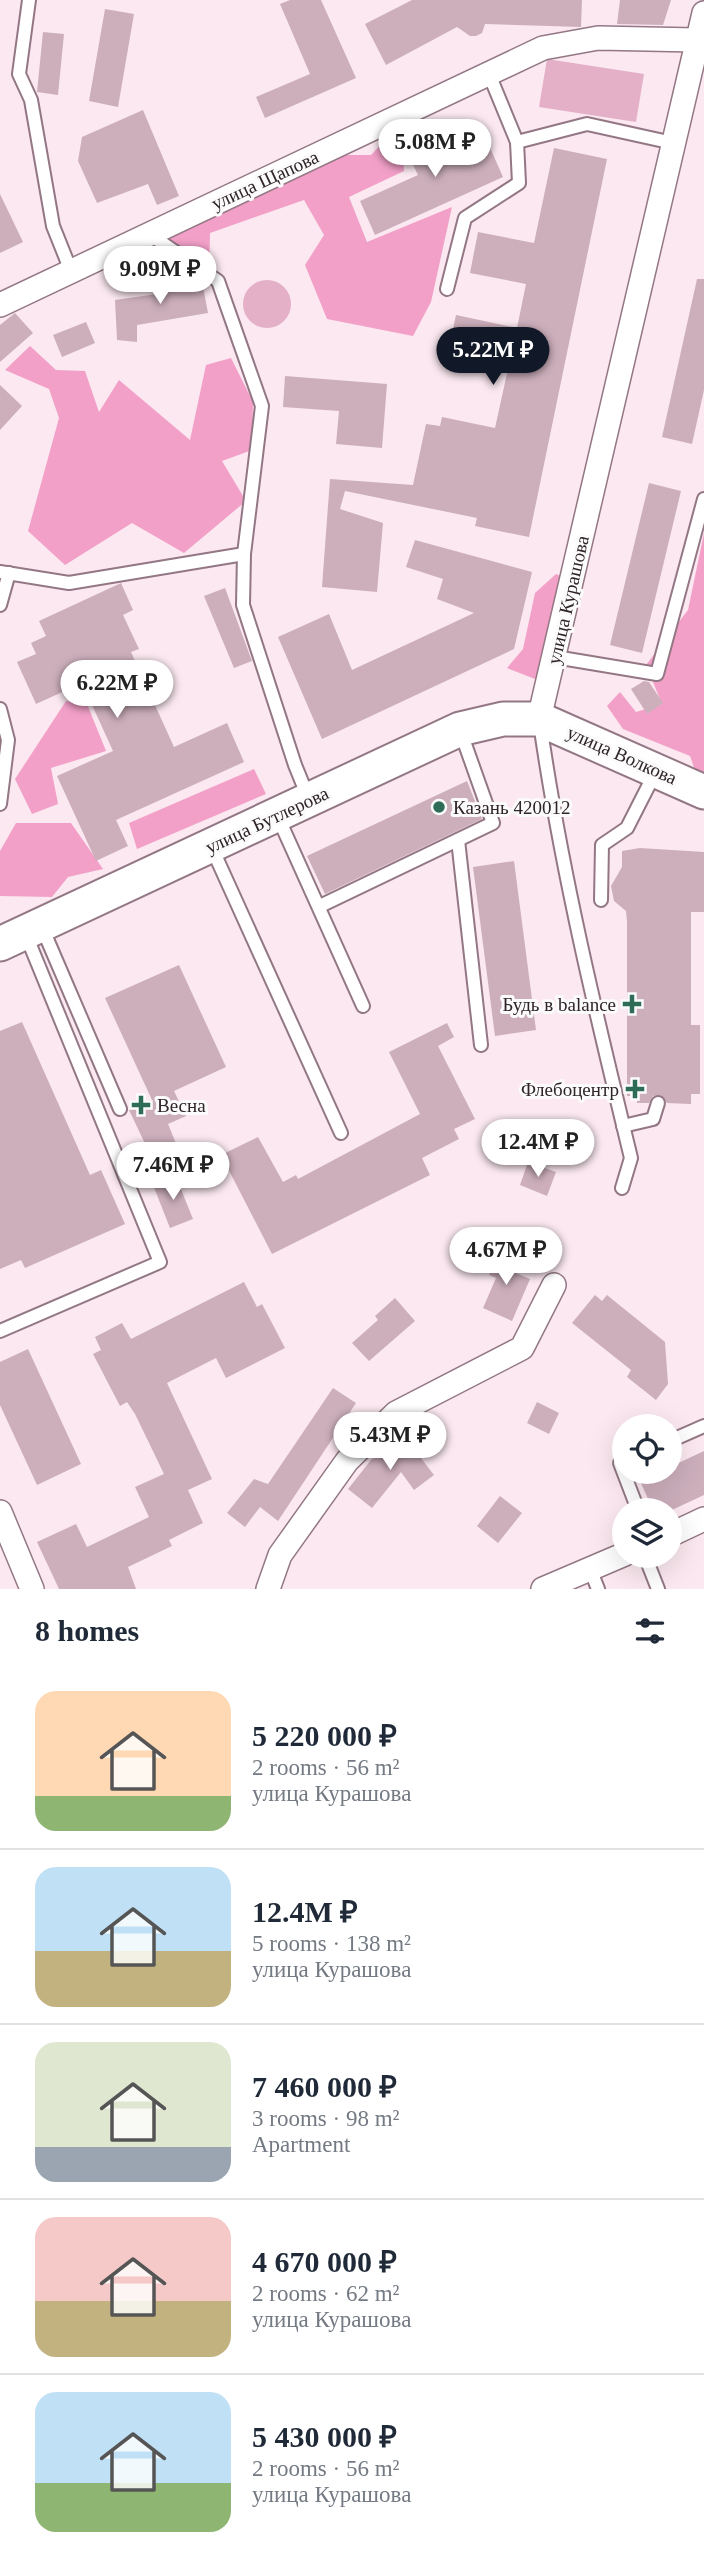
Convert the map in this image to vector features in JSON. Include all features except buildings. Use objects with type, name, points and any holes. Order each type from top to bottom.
[{"type":"main road","name":"улица Бутлерова","points":[[22,934],[460,729],[503,719],[539,719]]},
{"type":"main road","name":"улица Волкова","points":[[539,719],[704,792]]},
{"type":"street","name":"улица Курашова","points":[[539,719],[704,13]]},
{"type":"street","name":"улица Щапова","points":[[0,305],[543,48],[598,37],[696,40]]},
{"type":"street","points":[[268,1589],[279,1555],[347,1461],[396,1413],[522,1348],[554,1285]]},
{"type":"street","points":[[0,1513],[32,1589]]},
{"type":"street","points":[[682,1529],[704,1519]]},
{"type":"street","points":[[543,1589],[594,1579],[612,1564]]},
{"type":"lane","points":[[29,0],[19,74],[31,100],[53,226],[71,271]]},
{"type":"lane","points":[[447,289],[465,218],[519,183],[517,142],[489,74]]},
{"type":"lane","points":[[517,142],[587,124],[673,144]]},
{"type":"lane","points":[[149,234],[218,281],[262,406],[244,554],[243,606],[295,765],[310,800]]},
{"type":"lane","points":[[555,657],[657,674],[704,499]]},
{"type":"lane","points":[[0,605],[4,572],[69,583],[244,554]]},
{"type":"lane","points":[[0,709],[8,740],[0,804]]},
{"type":"lane","name":"улица Курашова","points":[[539,719],[558,835],[631,1158],[622,1188]]},
{"type":"lane","points":[[320,906],[493,823],[460,729]]},
{"type":"lane","points":[[601,900],[602,845],[627,828],[656,771]]},
{"type":"lane","points":[[277,815],[363,1006]]},
{"type":"lane","points":[[458,840],[481,1045]]},
{"type":"lane","points":[[211,846],[341,1133]]},
{"type":"lane","points":[[22,934],[120,1109]]},
{"type":"lane","points":[[0,1331],[160,1262],[22,934]]},
{"type":"lane","points":[[623,1126],[653,1119],[658,1103]]},
{"type":"lane","points":[[682,1436],[704,1426]]},
{"type":"lane","points":[[650,1568],[658,1589]]},
{"type":"shaded area","points":[[547,59],[644,74],[636,122],[539,107]]},
{"type":"shaded area","points":[[401,123],[404,171],[349,197],[367,242],[452,207],[431,302],[413,336],[327,319],[305,265],[324,235],[304,200],[210,233],[209,270],[159,235],[317,155],[371,155]]},
{"type":"shaded area","points":[[267,280],[284,287],[291,304],[284,321],[267,328],[250,321],[243,304],[250,287]]},
{"type":"shaded area","points":[[30,346],[56,370],[85,371],[99,412],[119,380],[190,440],[206,365],[231,358],[253,402],[252,450],[222,461],[246,501],[184,553],[132,523],[65,565],[28,531],[59,418],[49,389],[5,370]]},
{"type":"shaded area","points":[[704,533],[704,787],[701,787],[690,756],[623,729],[607,706],[620,692],[636,712],[662,704],[646,665],[688,610]]},
{"type":"shaded area","points":[[556,574],[578,584],[566,636],[535,679],[507,668],[523,649],[535,593]]},
{"type":"shaded area","points":[[66,701],[87,704],[106,751],[51,768],[58,804],[32,814],[15,779]]},
{"type":"shaded area","points":[[254,769],[266,794],[137,849],[129,823]]},
{"type":"shaded area","points":[[16,823],[71,823],[103,869],[68,877],[52,897],[0,896],[0,851]]},
{"type":"place","name":"Казань 420012","points":[[439,807]]},
{"type":"place","name":"Будь в balance","points":[[632,1004]]},
{"type":"place","name":"Флебоцентр","points":[[635,1089]]},
{"type":"place","name":"Весна","points":[[141,1105]]}]
